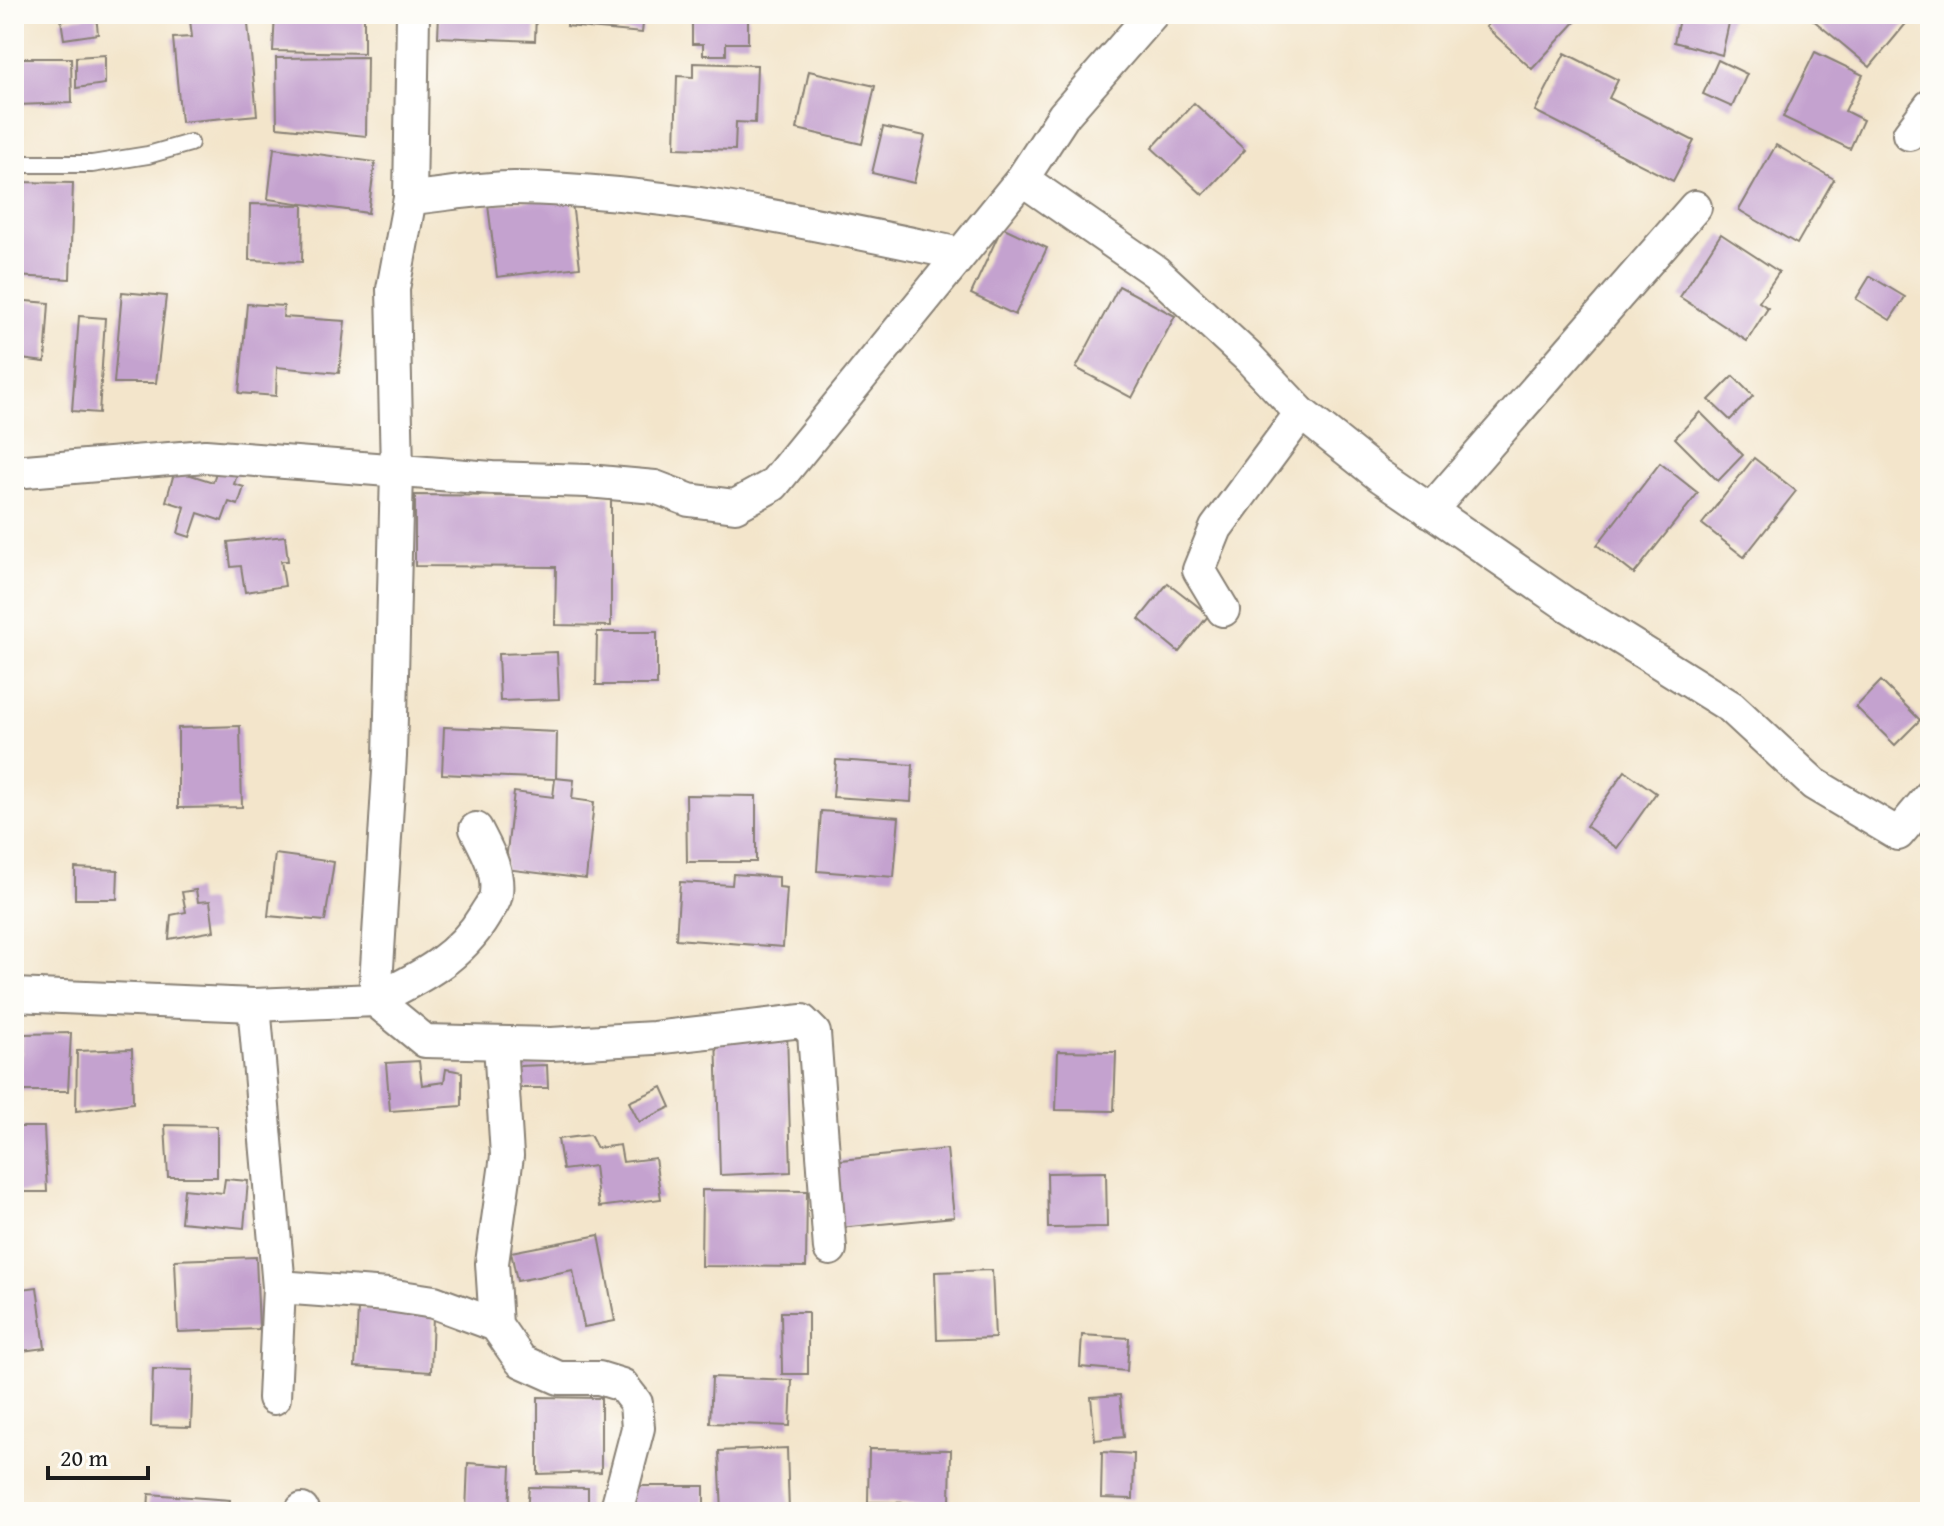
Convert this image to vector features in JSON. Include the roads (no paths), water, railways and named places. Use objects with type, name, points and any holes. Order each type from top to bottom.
[{"type":"street","points":[[375,1000],[390,756],[397,471],[393,289],[410,198],[413,14]]},
{"type":"street","points":[[14,472],[205,456],[655,487],[689,500],[735,506],[773,485],[1022,179],[1064,115],[1152,14]]},
{"type":"street","points":[[1909,134],[1930,106]]},
{"type":"street","points":[[1022,179],[1156,272],[1248,357],[1301,413],[1379,475],[1566,604],[1731,707],[1814,784],[1898,834],[1930,796]]},
{"type":"street","points":[[410,198],[511,188],[623,195],[756,211],[960,254]]},
{"type":"street","points":[[1430,511],[1695,207]]},
{"type":"street","points":[[1223,610],[1199,570],[1216,528],[1301,413]]},
{"type":"street","points":[[14,995],[254,1005],[375,1000],[425,976],[455,955],[497,895],[493,863],[476,829]]},
{"type":"street","points":[[375,1000],[425,1041],[500,1044],[654,1038],[802,1021],[814,1033],[830,1249]]},
{"type":"street","points":[[254,1005],[279,1287],[274,1398]]},
{"type":"street","points":[[500,1044],[507,1156],[492,1263],[496,1325],[521,1361],[559,1378],[599,1378],[622,1385],[636,1403],[638,1428],[616,1512]]},
{"type":"street","points":[[279,1287],[388,1295],[434,1302],[496,1325]]},
{"type":"lane","points":[[14,164],[92,164],[148,155],[190,143]]}]
